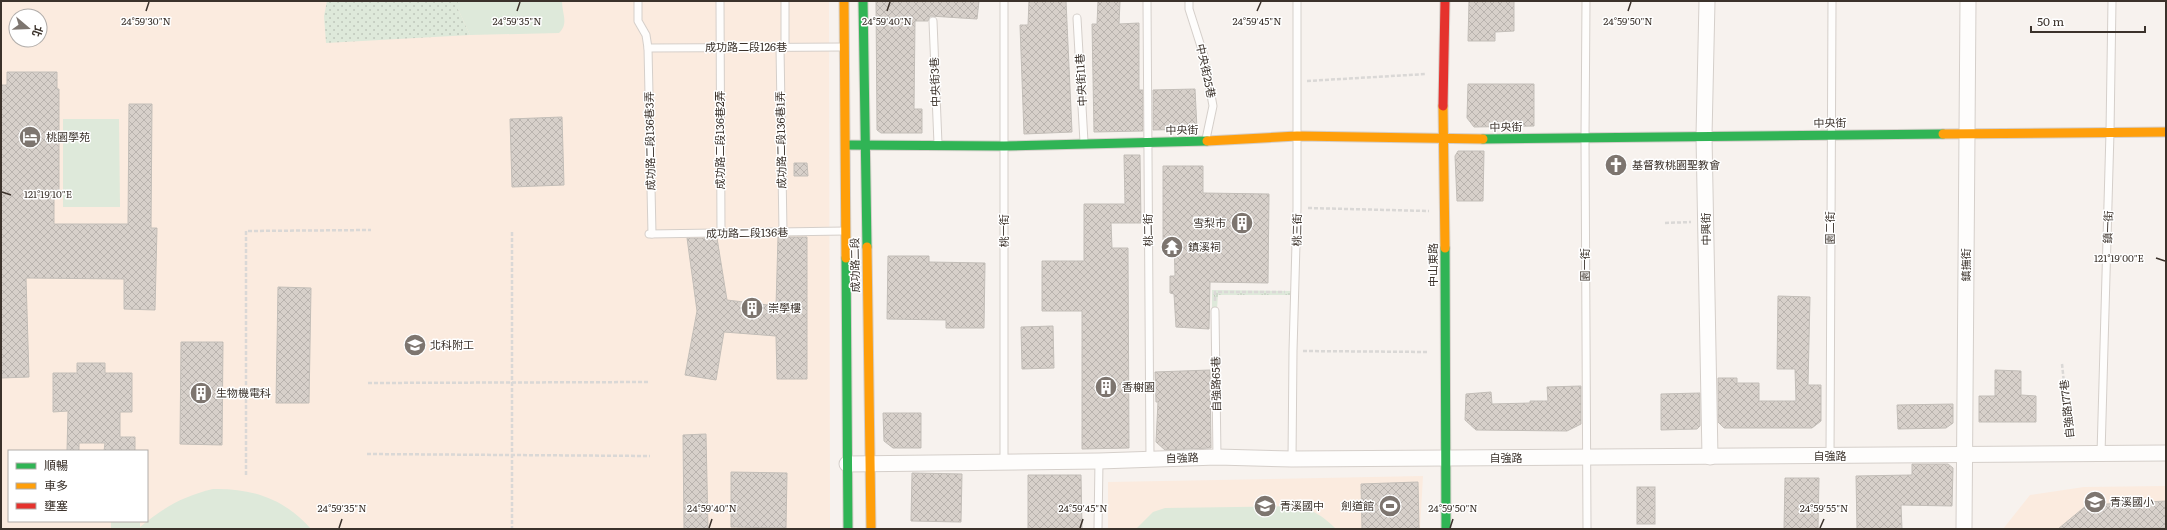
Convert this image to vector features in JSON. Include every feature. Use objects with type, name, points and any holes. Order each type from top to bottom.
[{"type":"street","name":"成功路二段","points":[[844,1],[848,529]]},
{"type":"street","name":"成功路二段","points":[[864,1],[871,529]]},
{"type":"street","name":"中山東路","points":[[1445,1],[1442,139],[1445,211],[1446,529]]},
{"type":"street","name":"中興街","points":[[1707,1],[1704,136],[1710,457]]},
{"type":"street","name":"鎮撫街","points":[[1964,529],[1968,1]]},
{"type":"street","name":"中央街","points":[[846,145],[938,144],[1004,146],[1205,141],[1297,136],[1442,139],[2166,132]]},
{"type":"street","name":"自強路","points":[[847,464],[1099,461],[1217,457],[1292,459],[1446,459],[2166,453]]},
{"type":"lane","name":"成功路二段136巷3弄","points":[[638,1],[638,21],[646,35],[648,48],[651,234]]},
{"type":"lane","name":"成功路二段136巷2弄","points":[[720,1],[721,233]]},
{"type":"lane","name":"成功路二段136巷1弄","points":[[783,232],[783,47],[785,1]]},
{"type":"lane","name":"桃一街","points":[[1004,1],[1004,461]]},
{"type":"lane","name":"桃二街","points":[[1147,1],[1150,460]]},
{"type":"lane","name":"中央街25巷","points":[[1189,1],[1189,9],[1204,56],[1213,106],[1205,141]]},
{"type":"lane","name":"桃三街","points":[[1292,459],[1297,208],[1297,1]]},
{"type":"lane","name":"園一街","points":[[1586,1],[1585,138],[1587,529]]},
{"type":"lane","name":"園二街","points":[[1830,456],[1832,1]]},
{"type":"lane","name":"鎮一街","points":[[2101,454],[2112,1]]},
{"type":"lane","name":"中央街11巷","points":[[1077,18],[1084,143]]},
{"type":"lane","name":"中央街3巷","points":[[933,21],[938,144]]},
{"type":"lane","name":"成功路二段126巷","points":[[648,48],[845,47]]},
{"type":"lane","name":"成功路二段136巷","points":[[651,234],[845,231]]},
{"type":"lane","name":"自強路65巷","points":[[1215,311],[1217,457]]},
{"type":"lane","points":[[1098,529],[1099,461]]},
{"type":"path","points":[[1297,81],[1444,73]]},
{"type":"path","points":[[1297,208],[1445,211]]},
{"type":"path","points":[[1665,223],[1706,221]]},
{"type":"path","points":[[246,475],[246,231],[371,230]]},
{"type":"path","points":[[512,232],[512,529]]},
{"type":"path","points":[[1215,311],[1215,292],[1295,292]]},
{"type":"path","points":[[1293,351],[1416,353],[1445,351]]},
{"type":"path","name":"自強路177巷","points":[[2062,364],[2072,454]]},
{"type":"path","points":[[368,383],[650,382]]},
{"type":"path","points":[[367,454],[650,456]]},
{"type":"shaded area","name":"北科附工","points":[[1,1],[829,1],[830,529],[1,529]]},
{"type":"shaded area","name":"青溪國中","points":[[1423,476],[1420,529],[1108,529],[1108,482]]},
{"type":"shaded area","name":"青溪國小","points":[[2166,486],[2166,529],[2003,529],[2030,495],[2084,487]]},
{"type":"green space","points":[[327,1],[458,1],[458,9],[470,35],[326,43],[324,16]]},
{"type":"green space","points":[[458,1],[562,1],[564,26],[559,33],[470,35],[458,9]]},
{"type":"green space","points":[[63,119],[119,119],[120,207],[63,207]]},
{"type":"green space","points":[[1212,290],[1292,291],[1292,295],[1218,295],[1217,309],[1212,309]]},
{"type":"green space","points":[[213,489],[227,489],[254,493],[267,497],[290,510],[311,529],[111,529],[111,522],[140,522],[140,527],[157,514],[174,504]]},
{"type":"green space","points":[[1298,506],[1319,515],[1336,529],[1136,529],[1153,512],[1165,508]]},
{"type":"building","points":[[876,1],[979,1],[977,19],[930,16],[928,21],[915,21],[914,109],[922,109],[922,133],[881,133],[877,130]]},
{"type":"building","points":[[1029,1],[1066,1],[1072,132],[1024,134],[1020,25],[1028,25]]},
{"type":"building","points":[[1098,1],[1120,1],[1119,24],[1139,23],[1139,90],[1143,90],[1143,131],[1094,132],[1092,24],[1097,24]]},
{"type":"building","points":[[1469,1],[1514,1],[1514,31],[1495,32],[1495,41],[1468,41]]},
{"type":"building","points":[[7,72],[57,72],[57,89],[59,89],[59,197],[54,197],[54,224],[128,224],[129,104],[152,104],[151,228],[157,228],[155,310],[124,309],[124,279],[26,278],[29,377],[1,378],[1,85],[7,85]]},
{"type":"building","points":[[1468,84],[1534,84],[1534,126],[1474,127],[1467,118]]},
{"type":"building","points":[[1195,89],[1197,129],[1153,130],[1153,90]]},
{"type":"building","points":[[562,117],[564,185],[512,187],[510,119]]},
{"type":"building","points":[[1458,151],[1484,151],[1483,201],[1457,201],[1455,156]]},
{"type":"building","points":[[1124,155],[1140,155],[1141,223],[1111,223],[1112,248],[1128,248],[1129,448],[1082,449],[1082,311],[1042,311],[1042,261],[1084,261],[1084,204],[1125,204]]},
{"type":"building","points":[[794,163],[807,163],[808,176],[794,176]]},
{"type":"building","points":[[1163,166],[1203,166],[1203,193],[1269,194],[1268,283],[1210,282],[1209,329],[1176,327],[1174,294],[1170,293],[1170,276],[1175,276],[1174,240],[1163,240]]},
{"type":"building","name":"崇學樓","points":[[778,237],[807,237],[807,379],[777,379],[776,336],[724,332],[716,380],[685,375],[697,311],[687,238],[717,238],[727,300],[776,306]]},
{"type":"building","points":[[888,256],[929,256],[929,262],[985,263],[984,328],[946,328],[946,320],[887,319]]},
{"type":"building","points":[[278,287],[311,288],[309,403],[276,403]]},
{"type":"building","points":[[1778,296],[1810,297],[1808,385],[1821,385],[1821,421],[1812,428],[1724,428],[1718,422],[1718,378],[1737,378],[1737,383],[1759,383],[1759,401],[1796,401],[1795,369],[1777,369]]},
{"type":"building","points":[[1053,326],[1054,368],[1022,369],[1021,327]]},
{"type":"building","name":"生物機電科","points":[[181,342],[223,342],[222,445],[180,444]]},
{"type":"building","points":[[77,363],[105,363],[105,373],[132,373],[132,412],[120,412],[120,437],[135,437],[135,450],[104,450],[105,443],[79,443],[79,450],[67,450],[68,411],[53,412],[53,373],[77,373]]},
{"type":"building","points":[[1210,370],[1211,448],[1165,450],[1156,442],[1158,402],[1156,402],[1155,372]]},
{"type":"building","points":[[1995,370],[2021,371],[2021,395],[2036,396],[2036,422],[1979,422],[1979,396],[1995,396]]},
{"type":"building","points":[[1581,386],[1581,424],[1567,431],[1476,430],[1465,420],[1466,394],[1491,392],[1492,404],[1530,403],[1530,401],[1548,401],[1547,387]]},
{"type":"building","points":[[1700,393],[1700,426],[1697,429],[1661,430],[1661,394]]},
{"type":"building","points":[[1953,404],[1953,423],[1946,428],[1898,429],[1897,405]]},
{"type":"building","points":[[883,413],[921,413],[921,448],[893,448],[884,441]]},
{"type":"building","points":[[706,434],[708,529],[684,529],[683,435]]},
{"type":"building","points":[[1912,464],[1948,464],[1953,468],[1952,506],[1901,505],[1902,529],[1857,529],[1856,476],[1912,475]]},
{"type":"building","points":[[731,472],[787,473],[786,528],[731,527]]},
{"type":"building","points":[[912,473],[962,474],[961,522],[911,521]]},
{"type":"building","points":[[1028,475],[1081,475],[1082,529],[1028,529]]},
{"type":"building","points":[[1785,478],[1819,478],[1818,529],[1784,529]]},
{"type":"building","name":"劍道館","points":[[1418,482],[1419,529],[1362,529],[1361,484]]},
{"type":"building","points":[[1637,487],[1655,487],[1655,524],[1637,524]]},
{"type":"building","points":[[2166,501],[2166,528],[2058,529],[2087,505]]},
{"type":"traffic: fast","points":[[863,1],[867,247]]},
{"type":"traffic: fast","points":[[1483,139],[1943,134]]},
{"type":"traffic: fast","points":[[846,145],[1004,146],[1207,141]]},
{"type":"traffic: fast","points":[[1445,248],[1446,529]]},
{"type":"traffic: fast","points":[[846,258],[848,529]]},
{"type":"traffic: slow","points":[[844,1],[846,258]]},
{"type":"traffic: slow","points":[[1443,106],[1445,248]]},
{"type":"traffic: slow","points":[[1943,134],[2166,132]]},
{"type":"traffic: slow","points":[[1207,141],[1297,136],[1483,139]]},
{"type":"traffic: slow","points":[[867,247],[871,529]]},
{"type":"traffic: jam","points":[[1443,106],[1445,1]]},
{"type":"place","name":"桃園學苑","points":[[30,137]]},
{"type":"place","name":"基督教桃園聖教會","points":[[1616,165]]},
{"type":"place","name":"雪梨市","points":[[1242,223]]},
{"type":"place","name":"鎮溪祠","points":[[1172,247]]},
{"type":"place","name":"崇學樓","points":[[752,308]]},
{"type":"place","name":"北科附工","points":[[415,345]]},
{"type":"place","name":"香榭園","points":[[1106,387]]},
{"type":"place","name":"生物機電科","points":[[201,393]]},
{"type":"place","name":"青溪國小","points":[[2095,502]]},
{"type":"place","name":"青溪國中","points":[[1265,506]]},
{"type":"place","name":"劍道館","points":[[1390,506]]}]
